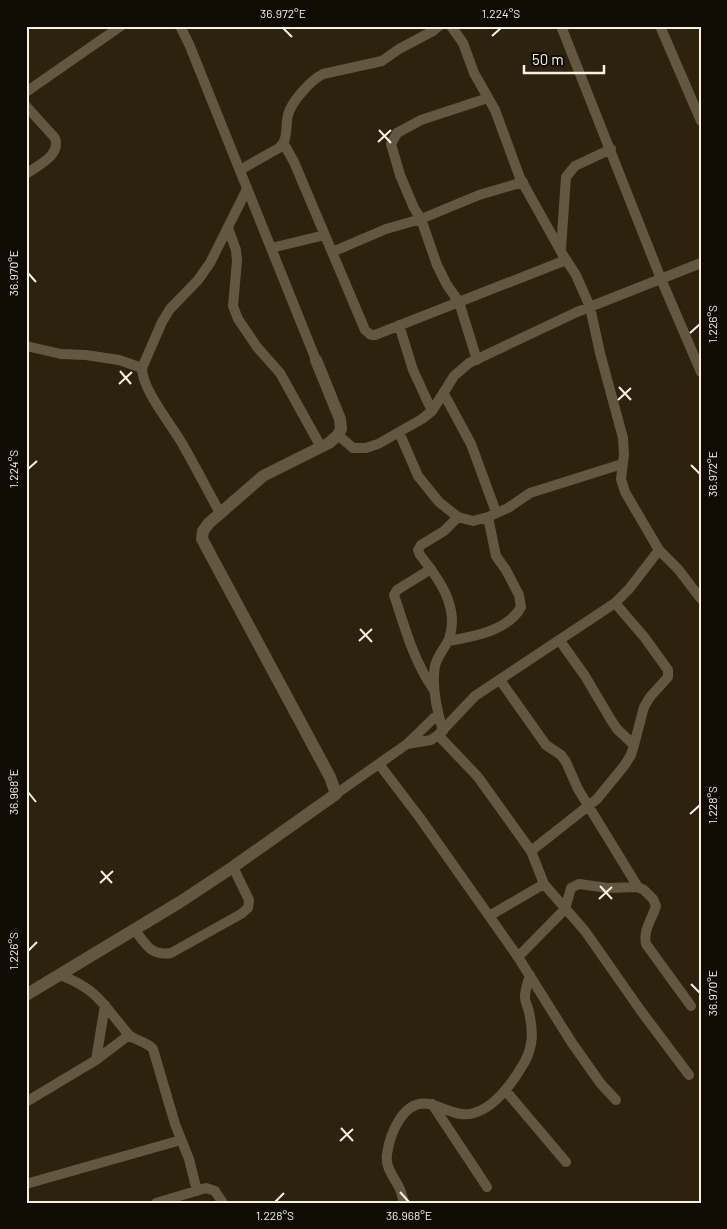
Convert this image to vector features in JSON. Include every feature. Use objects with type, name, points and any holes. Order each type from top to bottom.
[{"type":"street","points":[[26,92],[121,26]]},
{"type":"street","points":[[180,26],[189,44],[340,419],[341,429],[338,435],[321,447],[263,476],[209,523],[203,531],[202,539],[330,777],[336,794]]},
{"type":"street","points":[[439,26],[399,49],[382,62],[323,74],[316,78],[290,108],[284,144],[294,162],[365,330],[371,335],[375,335],[566,260]]},
{"type":"street","points":[[451,26],[463,43],[474,73],[495,110],[523,182],[576,275],[590,307],[600,353],[623,438],[624,455],[621,479],[625,492],[659,550],[678,568],[701,599]]},
{"type":"street","points":[[561,26],[661,279],[701,372]]},
{"type":"street","points":[[660,26],[701,121]]},
{"type":"street","points":[[477,360],[458,302],[437,265],[421,219],[414,208],[400,175],[391,144],[397,133],[421,120],[488,98]]},
{"type":"street","points":[[26,106],[55,138],[57,144],[52,156],[26,174]]},
{"type":"street","points":[[240,170],[284,144]]},
{"type":"street","points":[[561,250],[566,177],[575,166],[611,149]]},
{"type":"street","points":[[332,252],[386,229],[421,219],[479,195],[523,182]]},
{"type":"street","points":[[220,513],[183,445],[148,388],[142,376],[142,368],[162,322],[170,309],[198,280],[210,263],[247,189]]},
{"type":"street","points":[[228,228],[236,250],[237,260],[233,306],[238,319],[280,373],[321,447]]},
{"type":"street","points":[[271,248],[325,235]]},
{"type":"street","points":[[338,435],[353,448],[366,448],[378,444],[432,411],[454,376],[469,363],[590,307],[701,263]]},
{"type":"street","points":[[400,325],[413,370],[432,411]]},
{"type":"street","points":[[26,346],[61,354],[86,355],[119,360],[142,368]]},
{"type":"street","points":[[444,394],[471,444],[492,515],[496,556],[510,578],[522,606],[513,616],[497,628],[474,636],[448,641]]},
{"type":"street","points":[[399,432],[418,476],[438,502],[458,517],[473,520],[508,508],[530,493],[622,464]]},
{"type":"street","points":[[458,517],[444,531],[421,544],[418,550],[444,588],[451,605],[452,628],[448,641],[436,662],[434,672],[441,733],[478,777],[531,851],[544,884],[585,931],[641,1011],[689,1074]]},
{"type":"street","points":[[407,744],[431,740],[441,733],[475,696],[616,603],[659,550]]},
{"type":"street","points":[[431,569],[397,590],[394,595],[417,661],[435,691]]},
{"type":"street","points":[[531,851],[597,799],[624,766],[634,745],[644,706],[668,677],[668,670],[616,603]]},
{"type":"street","points":[[560,641],[586,676],[617,729],[634,745]]},
{"type":"street","points":[[417,661],[436,662]]},
{"type":"street","points":[[500,680],[546,745],[561,755],[566,762],[578,789],[638,887],[653,899],[656,906],[644,938],[646,944],[691,1006]]},
{"type":"street","points":[[26,995],[135,930],[233,867],[407,744],[438,714]]},
{"type":"street","points":[[379,764],[420,818],[518,957],[572,1044],[601,1084],[616,1100]]},
{"type":"street","points":[[135,930],[152,950],[161,954],[171,953],[241,914],[248,908],[249,900],[233,867]]},
{"type":"street","points":[[489,916],[544,884]]},
{"type":"street","points":[[518,957],[566,909],[571,888],[579,884],[608,888],[638,887]]},
{"type":"street","points":[[60,975],[89,989],[105,1005],[129,1036],[149,1045],[152,1049],[181,1140],[189,1159],[197,1191]]},
{"type":"street","points":[[403,1203],[402,1193],[389,1172],[386,1163],[391,1136],[399,1120],[405,1112],[422,1103],[432,1104],[453,1112],[471,1114],[482,1110],[495,1101],[525,1062],[531,1047],[533,1032],[525,999],[530,975]]},
{"type":"street","points":[[96,1060],[105,1005]]},
{"type":"street","points":[[26,1102],[96,1060],[129,1036]]},
{"type":"street","points":[[504,1090],[566,1162]]},
{"type":"street","points":[[432,1104],[487,1187]]},
{"type":"street","points":[[26,1184],[181,1140]]},
{"type":"street","points":[[156,1203],[206,1188],[215,1191],[223,1203]]}]
